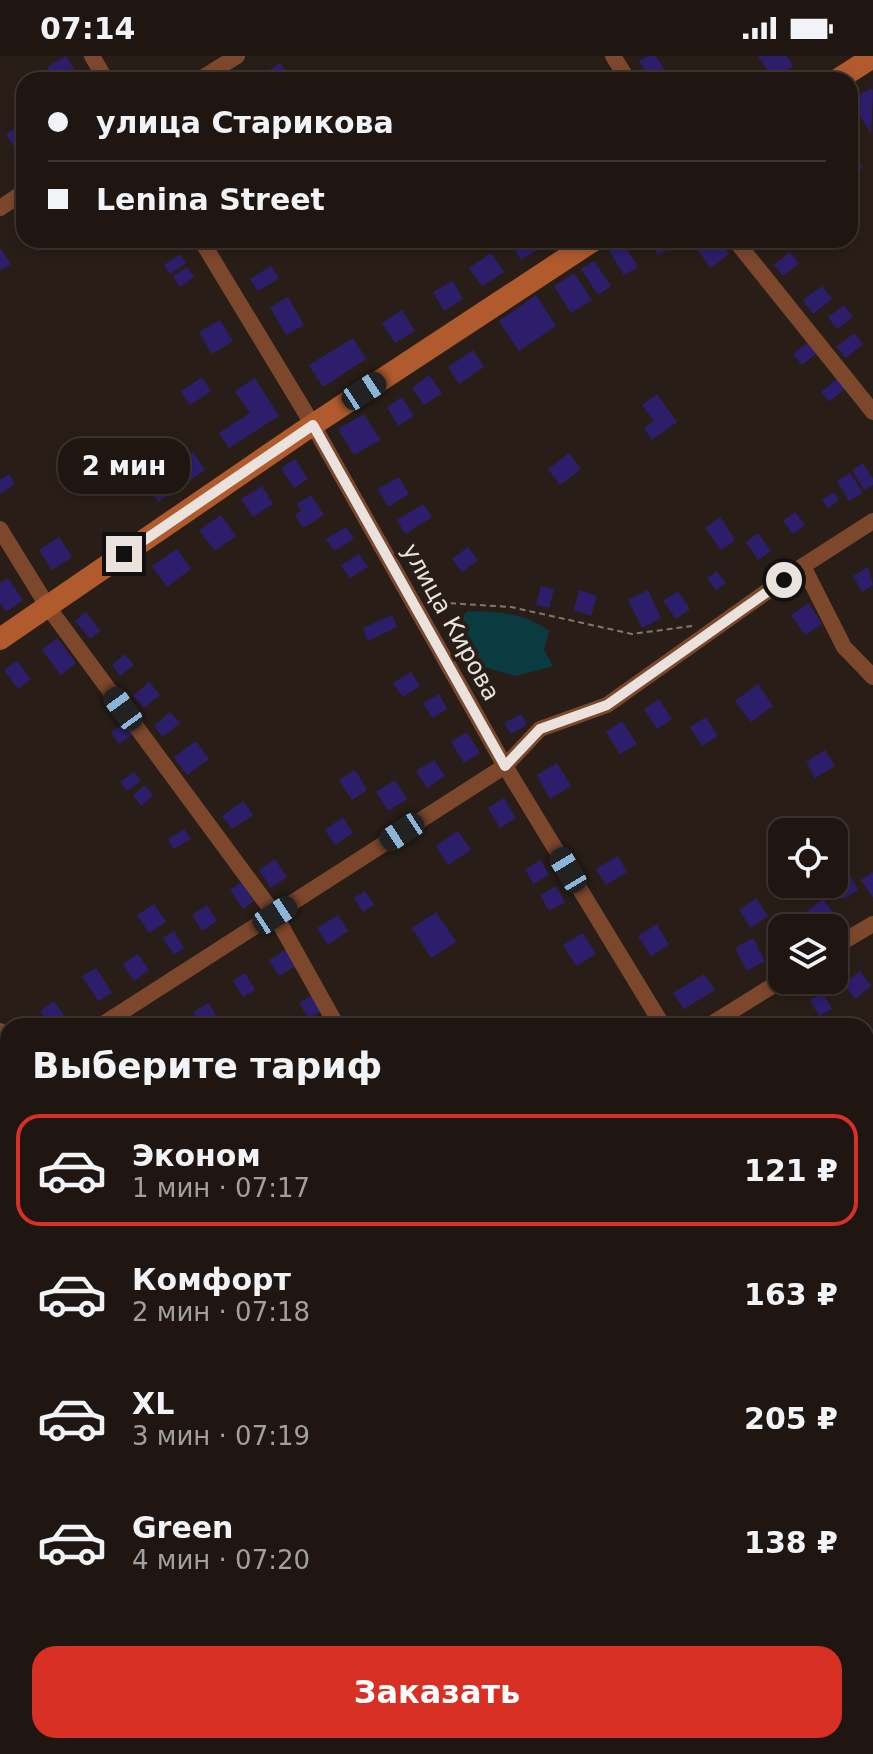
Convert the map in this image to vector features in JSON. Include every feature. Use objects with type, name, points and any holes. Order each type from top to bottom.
[{"type":"street","points":[[212,72],[237,56]]},
{"type":"street","points":[[850,72],[873,57]]},
{"type":"street","name":"улица Кирова","points":[[206,248],[313,425],[505,766],[658,1018]]},
{"type":"street","points":[[0,639],[313,425],[582,248]]},
{"type":"street","points":[[741,248],[873,412]]},
{"type":"street","points":[[113,1018],[505,766],[540,729],[607,705],[803,566],[873,521]]},
{"type":"street","points":[[0,529],[48,607],[275,915],[333,1018]]},
{"type":"street","points":[[803,566],[844,647],[873,677]]},
{"type":"street","points":[[848,939],[873,924]]},
{"type":"street","points":[[721,1018],[768,989]]},
{"type":"path","points":[[413,604],[432,602],[511,607],[632,634],[694,626]]},
{"type":"water","points":[[468,611],[510,614],[540,625],[549,631],[544,650],[553,666],[516,676],[473,664],[461,643],[458,620]]},
{"type":"building","points":[[66,56],[75,71],[50,72],[47,67]]},
{"type":"building","points":[[656,56],[665,71],[645,72],[639,61]]},
{"type":"building","points":[[758,56],[787,56],[793,66],[784,72],[769,72]]},
{"type":"building","points":[[280,63],[286,72],[266,72]]},
{"type":"building","points":[[871,88],[873,91],[871,133],[858,113],[858,96]]},
{"type":"building","points":[[16,128],[16,151],[6,134]]},
{"type":"building","points":[[0,248],[11,264],[0,271]]},
{"type":"building","points":[[514,248],[540,248],[521,260]]},
{"type":"building","points":[[626,248],[638,267],[624,275],[609,251]]},
{"type":"building","points":[[654,248],[670,248],[658,255]]},
{"type":"building","points":[[696,248],[725,248],[729,254],[710,268]]},
{"type":"building","points":[[790,252],[799,263],[783,276],[774,265]]},
{"type":"building","points":[[491,253],[504,272],[482,286],[469,268]]},
{"type":"building","points":[[180,254],[186,263],[170,274],[164,265]]},
{"type":"building","points":[[594,261],[611,286],[598,295],[581,269]]},
{"type":"building","points":[[271,266],[279,278],[258,291],[250,279]]},
{"type":"building","points":[[187,267],[194,277],[180,287],[173,276]]},
{"type":"building","points":[[574,273],[592,300],[571,313],[554,286]]},
{"type":"building","points":[[453,281],[463,299],[444,311],[433,292]]},
{"type":"building","points":[[822,286],[832,299],[813,314],[803,300]]},
{"type":"building","points":[[536,295],[556,326],[519,351],[499,321]]},
{"type":"building","points":[[288,297],[304,325],[286,335],[270,307]]},
{"type":"building","points":[[844,305],[853,317],[837,329],[828,317]]},
{"type":"building","points":[[402,310],[415,331],[395,343],[382,323]]},
{"type":"building","points":[[220,320],[233,341],[212,354],[199,332]]},
{"type":"building","points":[[854,333],[863,344],[846,358],[836,347]]},
{"type":"building","points":[[353,338],[366,359],[323,387],[309,365]]},
{"type":"building","points":[[808,342],[817,353],[802,365],[793,354]]},
{"type":"building","points":[[473,350],[484,367],[459,384],[448,367]]},
{"type":"building","points":[[429,375],[442,393],[424,405],[412,388]]},
{"type":"building","points":[[202,377],[211,391],[190,405],[181,391]]},
{"type":"building","points":[[255,378],[279,416],[229,448],[219,433],[250,413],[235,391]]},
{"type":"building","points":[[838,378],[846,388],[829,402],[821,392]]},
{"type":"building","points":[[657,394],[677,422],[652,440],[644,428],[654,421],[642,405]]},
{"type":"building","points":[[402,397],[414,416],[398,426],[387,407]]},
{"type":"building","points":[[364,414],[380,440],[354,455],[338,429]]},
{"type":"building","points":[[193,452],[205,470],[158,502],[147,484]]},
{"type":"building","points":[[569,453],[581,469],[560,485],[548,469]]},
{"type":"building","points":[[295,459],[308,479],[294,488],[281,468]]},
{"type":"building","points":[[863,463],[873,479],[873,485],[864,490],[852,470]]},
{"type":"building","points":[[850,473],[863,493],[849,501],[837,481]]},
{"type":"building","points":[[9,474],[15,484],[0,494],[0,480]]},
{"type":"building","points":[[399,477],[409,494],[388,507],[378,489]]},
{"type":"building","points":[[262,486],[273,504],[253,517],[241,499]]},
{"type":"building","points":[[834,492],[839,500],[828,508],[822,500]]},
{"type":"building","points":[[311,495],[324,515],[303,528],[295,515],[301,511],[297,504]]},
{"type":"building","points":[[423,504],[432,517],[405,534],[397,520]]},
{"type":"building","points":[[795,512],[805,525],[793,534],[783,521]]},
{"type":"building","points":[[221,515],[236,536],[215,551],[199,530]]},
{"type":"building","points":[[720,517],[735,540],[721,550],[705,528]]},
{"type":"building","points":[[346,527],[354,539],[334,551],[326,539]]},
{"type":"building","points":[[758,533],[771,551],[758,560],[746,542]]},
{"type":"building","points":[[59,537],[72,557],[52,570],[39,550]]},
{"type":"building","points":[[468,547],[478,560],[462,572],[452,559]]},
{"type":"building","points":[[177,549],[191,569],[167,587],[152,566]]},
{"type":"building","points":[[359,554],[368,567],[350,578],[341,565]]},
{"type":"building","points":[[868,567],[873,585],[862,592],[853,576]]},
{"type":"building","points":[[717,571],[726,583],[716,590],[707,578]]},
{"type":"building","points":[[8,578],[23,600],[6,612],[0,603],[0,583]]},
{"type":"building","points":[[541,586],[554,589],[549,608],[536,605]]},
{"type":"building","points":[[579,590],[597,596],[591,616],[574,610]]},
{"type":"building","points":[[648,590],[661,618],[642,628],[628,600]]},
{"type":"building","points":[[678,591],[690,609],[676,619],[663,601]]},
{"type":"building","points":[[809,603],[822,624],[805,635],[791,615]]},
{"type":"building","points":[[86,612],[100,631],[90,639],[75,621]]},
{"type":"building","points":[[392,615],[397,627],[368,641],[363,628]]},
{"type":"building","points":[[57,638],[76,663],[61,675],[42,650]]},
{"type":"building","points":[[125,654],[134,665],[120,676],[112,665]]},
{"type":"building","points":[[17,661],[31,679],[18,689],[4,670]]},
{"type":"building","points":[[411,672],[420,686],[403,697],[393,683]]},
{"type":"building","points":[[149,682],[160,695],[144,708],[133,696]]},
{"type":"building","points":[[758,684],[773,706],[751,722],[735,701]]},
{"type":"building","points":[[439,694],[447,709],[432,718],[423,703]]},
{"type":"building","points":[[659,699],[672,719],[657,729],[644,709]]},
{"type":"building","points":[[170,712],[180,723],[163,737],[154,726]]},
{"type":"building","points":[[521,714],[527,725],[511,734],[504,723]]},
{"type":"building","points":[[706,717],[718,736],[702,746],[690,727]]},
{"type":"building","points":[[128,721],[135,733],[119,744],[111,732]]},
{"type":"building","points":[[622,721],[637,744],[620,754],[606,732]]},
{"type":"building","points":[[467,732],[480,753],[464,763],[451,742]]},
{"type":"building","points":[[196,741],[209,759],[187,775],[174,757]]},
{"type":"building","points":[[825,750],[835,766],[815,778],[806,762]]},
{"type":"building","points":[[434,760],[445,776],[427,788],[416,771]]},
{"type":"building","points":[[557,763],[571,786],[550,799],[537,775]]},
{"type":"building","points":[[355,770],[367,790],[352,800],[339,780]]},
{"type":"building","points":[[134,772],[141,781],[127,791],[120,782]]},
{"type":"building","points":[[395,780],[407,799],[388,811],[376,792]]},
{"type":"building","points":[[145,785],[153,796],[141,806],[133,795]]},
{"type":"building","points":[[504,798],[516,818],[500,828],[488,808]]},
{"type":"building","points":[[243,801],[253,815],[232,829],[222,816]]},
{"type":"building","points":[[343,817],[353,833],[335,845],[325,830]]},
{"type":"building","points":[[184,829],[191,839],[174,849],[168,839]]},
{"type":"building","points":[[458,831],[471,850],[448,865],[436,846]]},
{"type":"building","points":[[618,856],[627,872],[606,885],[596,869]]},
{"type":"building","points":[[275,859],[287,877],[271,888],[259,870]]},
{"type":"building","points":[[541,860],[549,875],[533,884],[525,869]]},
{"type":"building","points":[[873,872],[873,898],[861,880]]},
{"type":"building","points":[[848,875],[858,890],[848,896]]},
{"type":"building","points":[[241,882],[254,901],[243,909],[230,890]]},
{"type":"building","points":[[556,886],[565,902],[549,911],[540,895]]},
{"type":"building","points":[[365,891],[374,905],[363,912],[354,898]]},
{"type":"building","points":[[756,898],[768,916],[751,928],[739,910]]},
{"type":"building","points":[[823,899],[834,914],[807,914]]},
{"type":"building","points":[[154,904],[166,922],[149,933],[137,915]]},
{"type":"building","points":[[207,905],[217,921],[202,931],[192,915]]},
{"type":"building","points":[[436,912],[456,942],[431,958],[412,928]]},
{"type":"building","points":[[338,915],[348,931],[328,945],[317,928]]},
{"type":"building","points":[[657,924],[669,945],[651,956],[638,936]]},
{"type":"building","points":[[174,931],[184,948],[174,955],[163,938]]},
{"type":"building","points":[[583,933],[596,954],[576,966],[563,945]]},
{"type":"building","points":[[753,938],[765,961],[747,971],[735,948]]},
{"type":"building","points":[[287,949],[297,965],[279,976],[269,960]]},
{"type":"building","points":[[138,954],[149,970],[134,981],[123,964]]},
{"type":"building","points":[[96,968],[112,993],[98,1001],[82,976]]},
{"type":"building","points":[[860,971],[871,986],[855,999],[848,990],[848,980]]},
{"type":"building","points":[[245,973],[255,990],[243,997],[233,981]]},
{"type":"building","points":[[704,974],[715,990],[684,1009],[673,993]]},
{"type":"building","points":[[824,994],[832,1009],[819,1016],[810,1000]]},
{"type":"building","points":[[313,995],[323,1010],[308,1018],[299,1003]]},
{"type":"building","points":[[54,1001],[66,1018],[45,1018],[40,1011]]},
{"type":"building","points":[[209,1003],[217,1018],[196,1018],[193,1012]]},
{"type":"route","points":[[124,554],[313,425],[505,766],[540,729],[607,705],[784,580]]}]
